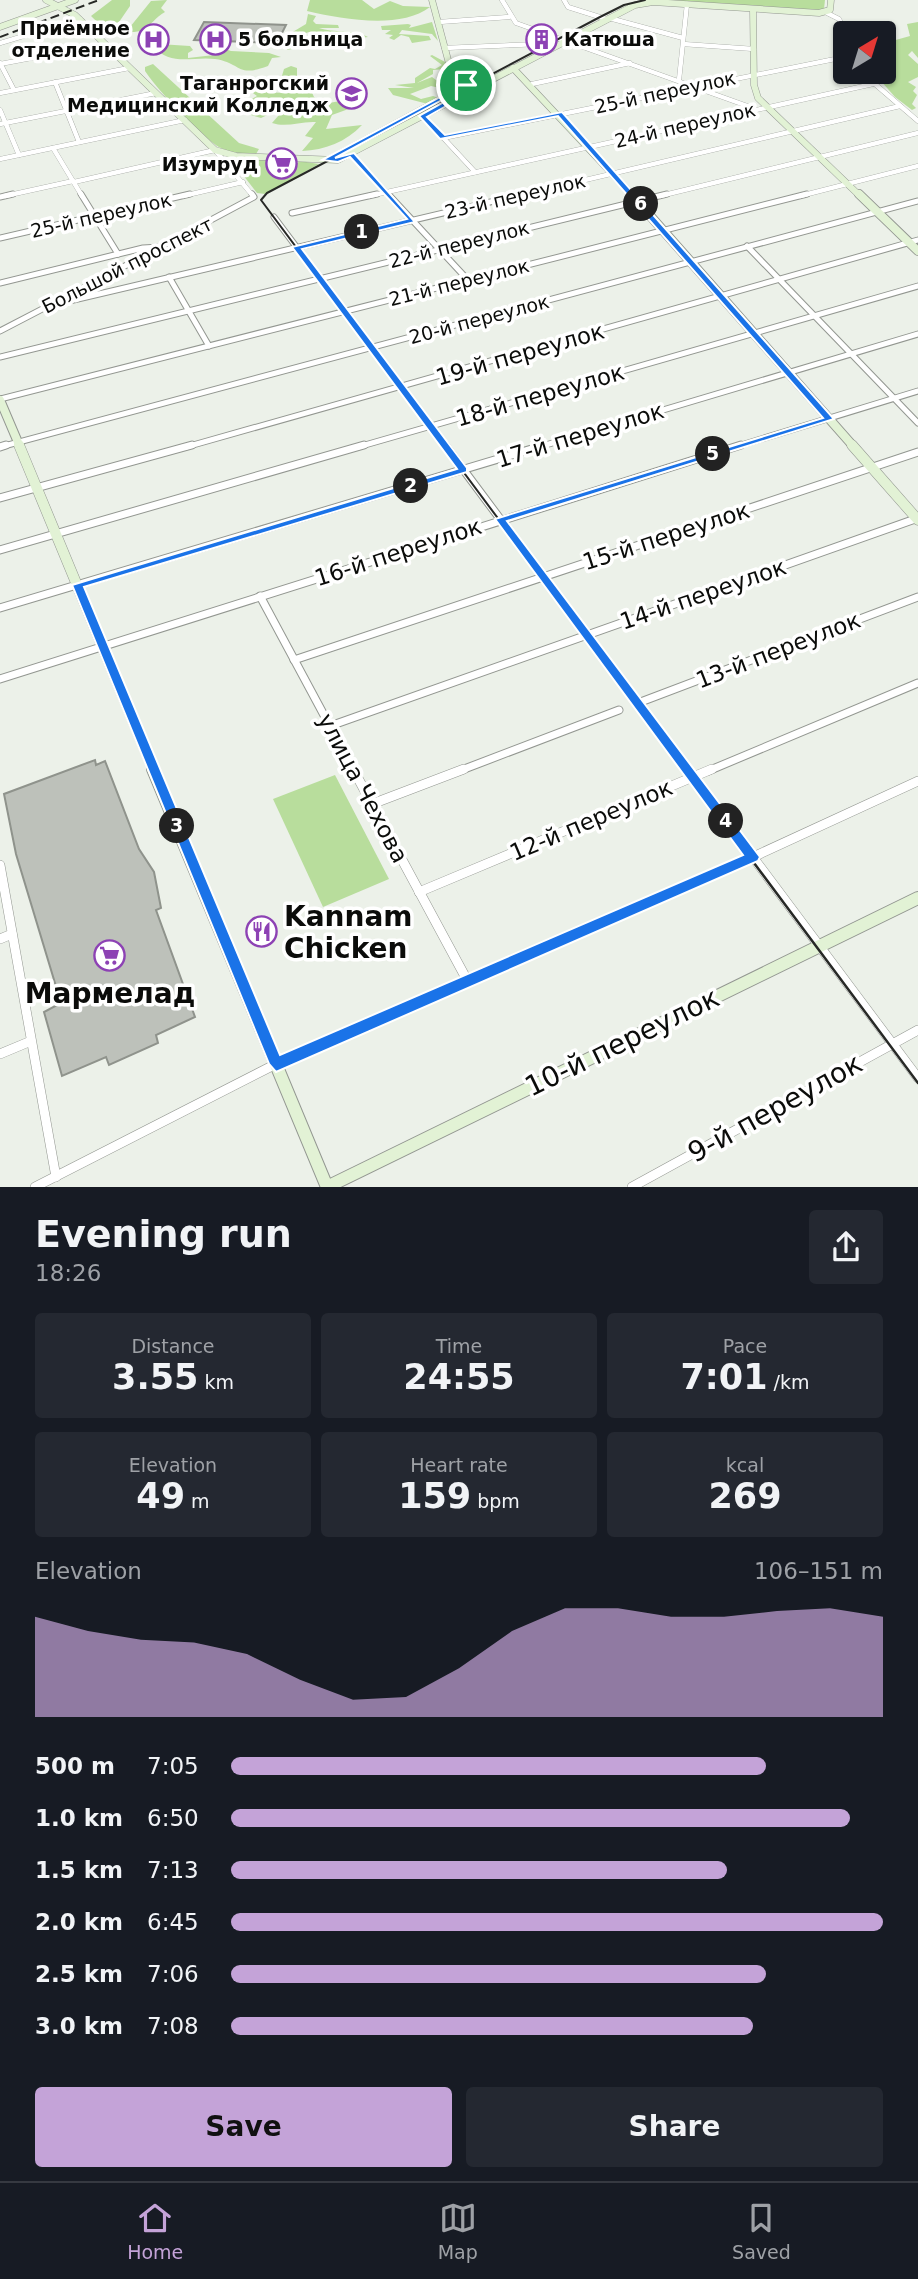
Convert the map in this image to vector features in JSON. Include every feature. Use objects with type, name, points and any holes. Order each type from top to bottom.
[{"type":"main road","points":[[46,0],[80,19],[215,149],[236,156],[326,160],[338,160],[351,154],[564,39],[648,1],[827,13],[831,0]]},
{"type":"main road","points":[[0,27],[75,0]]},
{"type":"main road","points":[[432,0],[451,71],[466,85],[475,88]]},
{"type":"main road","points":[[753,9],[756,93],[918,251]]},
{"type":"main road","points":[[513,68],[532,84],[589,146],[918,519]]},
{"type":"main road","points":[[0,400],[327,1187]]},
{"type":"main road","name":"10-й переулок","points":[[327,1187],[918,898]]},
{"type":"street","points":[[502,0],[509,17],[516,23],[755,109]]},
{"type":"street","points":[[564,0],[568,7],[683,41],[754,49]]},
{"type":"street","points":[[678,80],[687,4]]},
{"type":"street","points":[[827,13],[840,21]]},
{"type":"street","points":[[439,22],[509,17]]},
{"type":"street","points":[[0,43],[80,19]]},
{"type":"street","points":[[444,48],[540,44],[564,39]]},
{"type":"street","points":[[14,90],[0,64],[105,44]]},
{"type":"street","name":"25-й переулок","points":[[443,138],[833,59]]},
{"type":"street","points":[[532,84],[631,63]]},
{"type":"street","points":[[0,93],[130,68]]},
{"type":"street","points":[[55,82],[79,142]]},
{"type":"street","points":[[873,84],[918,121]]},
{"type":"street","name":"24-й переулок","points":[[292,213],[873,84]]},
{"type":"street","points":[[326,160],[466,85]]},
{"type":"street","points":[[3,124],[156,93]]},
{"type":"street","name":"23-й переулок","points":[[48,306],[900,106]]},
{"type":"street","points":[[0,110],[3,124],[19,155]]},
{"type":"street","points":[[423,116],[475,172]]},
{"type":"street","points":[[0,159],[185,120]]},
{"type":"street","name":"22-й переулок","points":[[0,357],[918,133]]},
{"type":"street","points":[[53,148],[118,254]]},
{"type":"street","points":[[0,197],[215,149],[243,182]]},
{"type":"street","points":[[351,154],[468,280]]},
{"type":"street","points":[[225,162],[236,156]]},
{"type":"street","name":"21-й переулок","points":[[0,400],[918,166]]},
{"type":"street","name":"25-й переулок","points":[[0,238],[243,182]]},
{"type":"street","name":"Большой проспект","points":[[0,331],[253,199],[254,195],[243,182]]},
{"type":"street","name":"20-й переулок","points":[[0,447],[918,201]]},
{"type":"street","points":[[274,217],[918,1078]]},
{"type":"street","name":"19-й переулок","points":[[0,498],[402,388],[918,240]]},
{"type":"street","points":[[747,246],[918,423]]},
{"type":"street","points":[[0,283],[118,254],[162,247]]},
{"type":"street","points":[[169,277],[209,346]]},
{"type":"street","name":"18-й переулок","points":[[0,550],[918,286]]},
{"type":"street","name":"17-й переулок","points":[[0,608],[918,334]]},
{"type":"street","name":"16-й переулок","points":[[0,679],[500,519],[918,391]]},
{"type":"street","name":"15-й переулок","points":[[294,660],[918,452]]},
{"type":"street","name":"14-й переулок","points":[[330,726],[918,519]]},
{"type":"street","name":"улица Чехова","points":[[260,596],[467,980]]},
{"type":"street","name":"13-й переулок","points":[[638,703],[918,597]]},
{"type":"street","name":"12-й переулок","points":[[419,892],[918,683]]},
{"type":"street","points":[[372,804],[619,710]]},
{"type":"street","points":[[34,1187],[276,1064],[753,857],[918,781]]},
{"type":"street","points":[[0,865],[56,1177]]},
{"type":"street","points":[[0,939],[12,934]]},
{"type":"street","name":"9-й переулок","points":[[632,1187],[918,1030]]},
{"type":"street","points":[[0,1054],[31,1041]]},
{"type":"green space","points":[[112,0],[130,0],[130,6],[117,25],[130,27],[151,1],[167,0],[161,8],[165,12],[143,30],[130,32],[108,27],[91,16]]},
{"type":"green space","points":[[310,0],[362,0],[374,9],[390,1],[403,6],[430,7],[403,18],[370,21],[307,11]]},
{"type":"green space","points":[[825,0],[824,9],[817,12],[665,2]]},
{"type":"green space","points":[[308,14],[316,16],[313,21],[316,24],[338,25],[339,28],[319,28],[368,37],[352,39],[354,49],[336,49],[345,42],[339,36],[309,32],[297,36],[292,49],[287,50],[291,33],[306,24]]},
{"type":"green space","points":[[432,22],[438,41],[432,34],[402,30],[399,34],[429,36],[431,40],[412,43],[409,37],[401,35],[394,40],[389,38],[393,35],[385,34],[391,30],[382,30],[381,26],[408,24],[411,25],[409,28]]},
{"type":"green space","points":[[918,22],[918,58],[912,51],[908,55],[918,64],[918,77],[908,82],[916,87],[913,91],[917,95],[912,104],[916,108],[912,110],[884,84],[896,84],[896,40],[910,36],[907,24]]},
{"type":"green space","points":[[214,45],[231,51],[269,53],[281,57],[272,58],[268,66],[250,71],[215,59],[174,59],[153,46],[190,46],[193,50],[188,53],[188,58],[223,54],[209,48]]},
{"type":"green space","points":[[430,56],[449,64],[445,69],[433,70],[433,74],[417,83],[432,77],[440,83],[456,84],[444,95],[436,91],[440,88],[431,86],[410,94],[421,99],[433,96],[439,98],[428,104],[393,95],[388,88],[414,88],[395,85],[415,83],[415,78],[430,68],[435,69],[442,65]]},
{"type":"green space","points":[[153,64],[239,143],[259,149],[256,154],[227,151],[204,136],[145,71],[145,67]]},
{"type":"green space","points":[[291,66],[297,68],[297,85],[307,82],[314,97],[323,104],[346,100],[354,107],[332,115],[326,129],[362,125],[335,144],[302,151],[313,138],[305,136],[316,122],[278,124],[272,123],[279,115],[274,112],[261,118],[234,110],[257,96],[250,91],[283,93],[281,88],[270,82],[281,79],[284,69]]},
{"type":"green space","points":[[239,158],[265,159],[287,166],[300,161],[319,164],[265,194],[257,193],[233,162]]},
{"type":"green space","points":[[335,775],[389,879],[323,907],[273,799]]},
{"type":"building","points":[[204,22],[286,25],[277,43],[194,40]]},
{"type":"building","name":"Мармелад","points":[[95,760],[96,765],[105,761],[139,849],[154,872],[161,908],[156,910],[195,1017],[156,1035],[158,1043],[109,1065],[106,1057],[62,1076],[44,1012],[61,1003],[16,854],[4,794]]},
{"type":"tram line","points":[[645,0],[624,5],[600,17],[267,193],[261,200],[686,771]]},
{"type":"tram line","points":[[684,769],[918,1083]]},
{"type":"railway","points":[[0,37],[99,0]]},
{"type":"place","name":"Приёмное отделение","points":[[153,39]]},
{"type":"place","name":"5 больница","points":[[215,39]]},
{"type":"place","name":"Катюша","points":[[541,39]]},
{"type":"place","name":"Таганрогский Медицинский Колледж","points":[[352,94]]},
{"type":"place","name":"Изумруд","points":[[281,164]]},
{"type":"place","name":"Kannam Chicken","points":[[261,932]]},
{"type":"place","name":"Мармелад","points":[[110,956]]},
{"type":"route","points":[[466,85],[475,88],[423,116],[443,138],[559,114],[829,419],[500,519],[753,857],[276,1064],[78,585],[463,470],[297,247],[412,220],[351,154],[338,160],[326,160],[466,85]]}]
